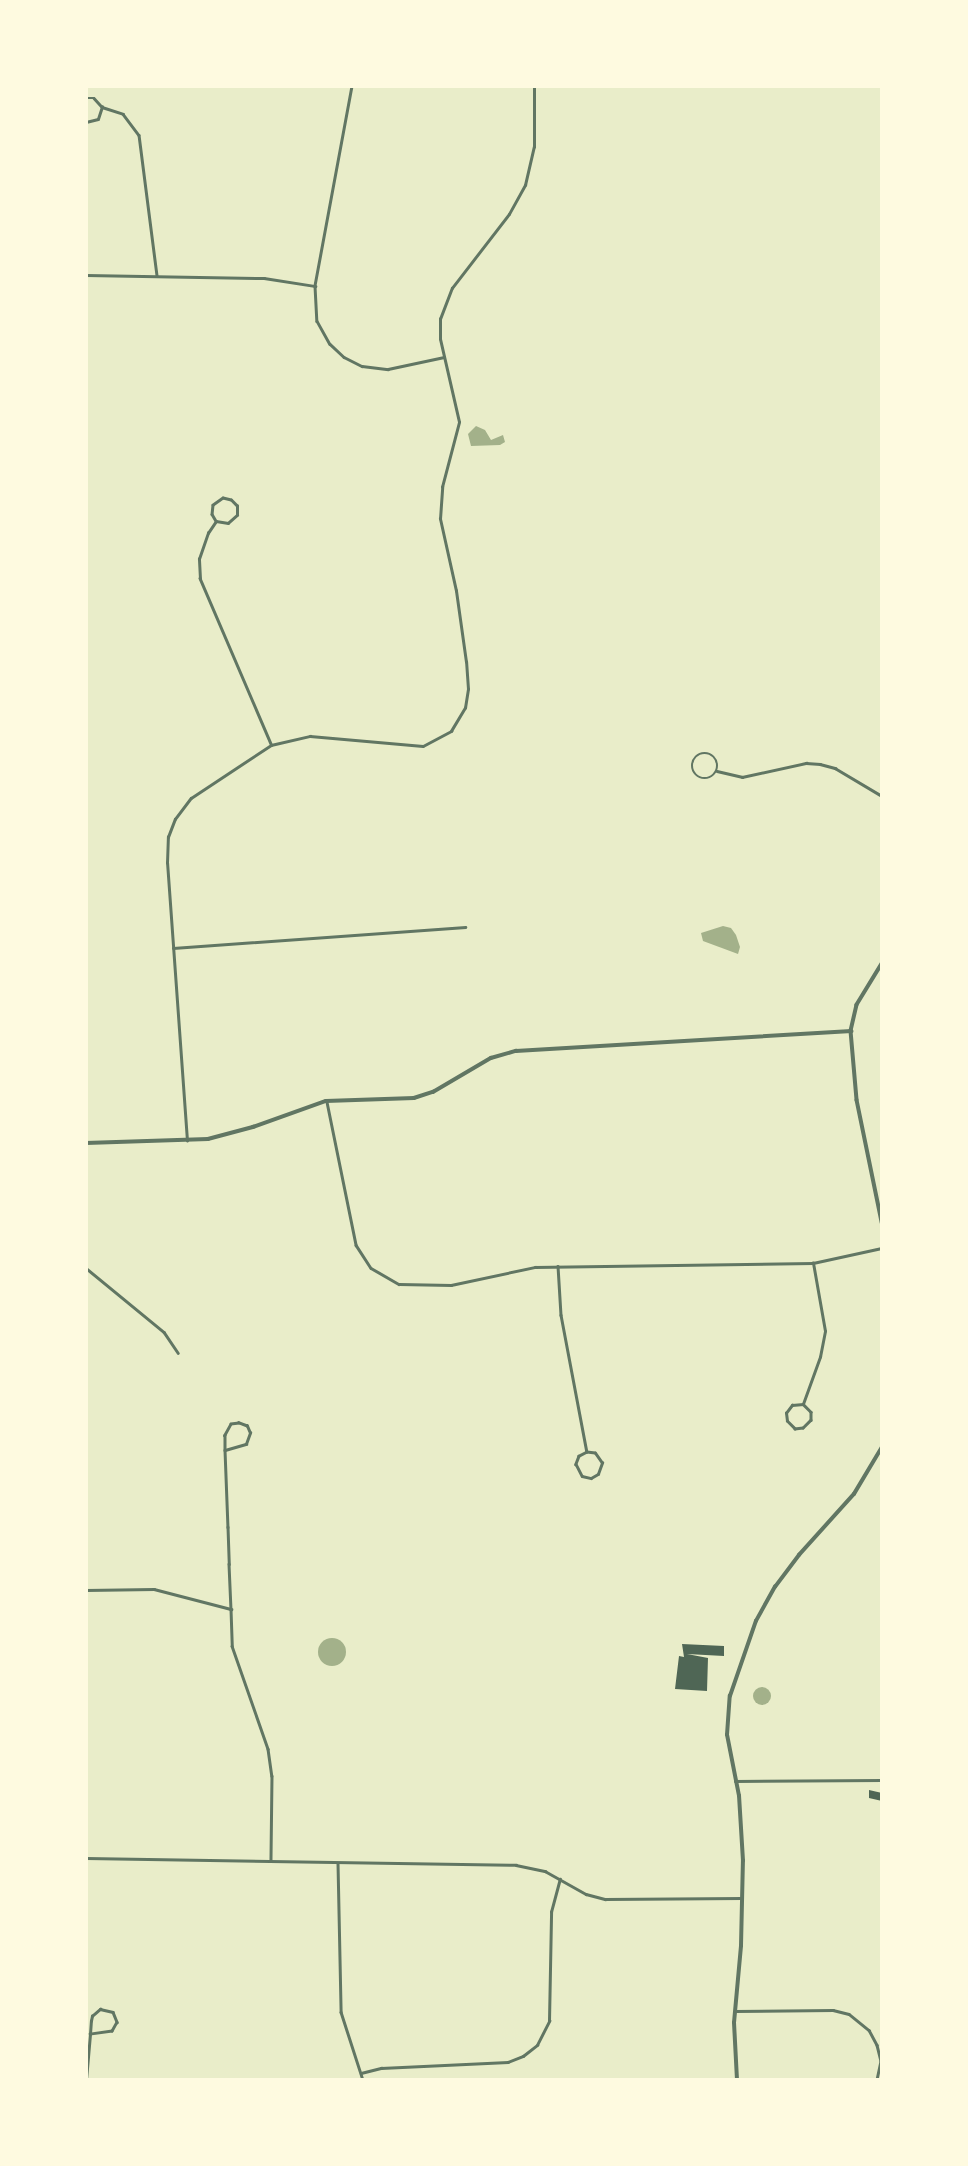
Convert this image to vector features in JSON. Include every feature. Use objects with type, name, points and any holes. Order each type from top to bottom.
[{"type":"street","points":[[352,86],[315,286],[314,307],[320,327],[330,344],[350,361],[368,368],[388,369],[444,357]]},
{"type":"street","points":[[187,1141],[167,863],[173,825],[191,798],[271,744],[310,736],[422,746],[446,735],[463,715],[468,695],[467,675],[456,591],[440,519],[442,487],[459,422],[440,326],[445,300],[510,214],[529,173],[534,147],[534,86]]},
{"type":"street","points":[[86,98],[94,98],[102,107],[123,114],[139,135],[157,276]]},
{"type":"street","points":[[86,122],[99,119],[102,107]]},
{"type":"street","points":[[86,275],[264,278],[315,286]]},
{"type":"street","points":[[219,499],[231,500],[237,506],[235,519],[224,524],[216,521],[212,514],[213,505],[219,499]]},
{"type":"street","points":[[216,521],[202,546],[200,579],[271,744]]},
{"type":"street","points":[[701,754],[711,755],[718,763],[717,771],[709,778],[699,777],[693,771],[694,761],[701,754]]},
{"type":"street","points":[[717,771],[747,776],[816,763],[835,768],[882,796]]},
{"type":"street","points":[[173,948],[465,927]]},
{"type":"street","points":[[882,964],[857,1005],[851,1031],[858,1100],[882,1222]]},
{"type":"street","points":[[86,1143],[187,1141],[234,1133],[326,1101],[401,1100],[421,1096],[491,1058],[516,1051],[851,1031]]},
{"type":"street","points":[[326,1101],[354,1239],[362,1257],[376,1272],[399,1284],[445,1285],[522,1268],[558,1266],[813,1263],[882,1248]]},
{"type":"street","points":[[803,1404],[825,1331],[813,1263]]},
{"type":"street","points":[[558,1266],[561,1315],[587,1452]]},
{"type":"street","points":[[86,1268],[164,1332],[178,1353]]},
{"type":"street","points":[[795,1404],[803,1404],[811,1412],[811,1420],[806,1427],[795,1429],[787,1422],[787,1411],[795,1404]]},
{"type":"street","points":[[225,1450],[246,1444],[250,1433],[247,1426],[239,1423],[228,1427],[225,1450],[231,1609],[235,1658],[264,1736],[270,1763],[271,1861]]},
{"type":"street","points":[[737,2080],[734,2011],[740,1966],[742,1822],[727,1735],[728,1709],[756,1621],[799,1555],[864,1480],[882,1447]]},
{"type":"street","points":[[587,1452],[598,1455],[602,1463],[598,1474],[591,1478],[579,1473],[576,1464],[579,1456],[587,1452]]},
{"type":"street","points":[[86,1590],[154,1589],[231,1609]]},
{"type":"street","points":[[735,1781],[882,1780]]},
{"type":"street","points":[[86,1858],[516,1865],[539,1868],[586,1894],[605,1899],[742,1898]]},
{"type":"street","points":[[338,1862],[341,2012],[363,2080]]},
{"type":"street","points":[[361,2073],[381,2068],[508,2062],[523,2056],[537,2045],[549,2021],[551,1912],[560,1879]]},
{"type":"street","points":[[86,2080],[90,2034],[96,2011],[103,2008],[113,2012],[117,2022],[112,2031],[90,2034]]},
{"type":"street","points":[[734,2011],[833,2010],[849,2014],[869,2030],[877,2045],[881,2061],[877,2080]]},
{"type":"shaded area","points":[[476,426],[485,430],[491,440],[503,435],[505,442],[500,445],[471,446],[468,434]]},
{"type":"shaded area","points":[[723,926],[731,928],[736,935],[740,947],[738,954],[703,941],[701,933]]},
{"type":"shaded area","points":[[332,1638],[342,1642],[346,1652],[342,1662],[332,1666],[322,1662],[318,1652],[322,1642]]},
{"type":"shaded area","points":[[762,1687],[768,1690],[771,1696],[768,1702],[762,1705],[756,1702],[753,1696],[756,1690]]},
{"type":"building","points":[[682,1644],[724,1646],[724,1656],[687,1654],[708,1658],[707,1691],[675,1689],[679,1656],[684,1657]]},
{"type":"building","points":[[869,1790],[882,1793],[882,1801],[869,1798]]}]
